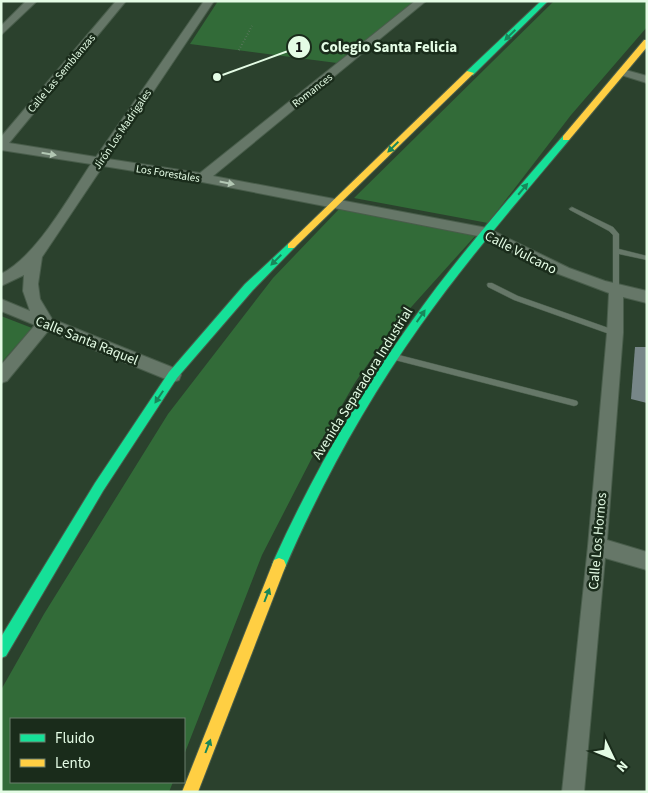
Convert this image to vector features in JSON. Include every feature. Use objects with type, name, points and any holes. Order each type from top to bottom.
[{"type":"main road","points":[[1,651],[6,631],[174,375],[249,287],[545,1]]},
{"type":"main road","name":"Avenida Separadora Industrial","points":[[190,792],[280,560],[330,461],[393,357],[428,307],[486,233],[647,42]]},
{"type":"street","points":[[1,32],[32,1]]},
{"type":"street","name":"Calle Las Semblanzas","points":[[1,145],[121,1]]},
{"type":"street","name":"Jirón Los Madrigales","points":[[1,281],[20,271],[35,256],[209,1]]},
{"type":"street","name":"Romances","points":[[202,178],[421,1]]},
{"type":"street","points":[[622,72],[647,80]]},
{"type":"street","name":"Los Forestales","points":[[1,145],[202,178],[334,203]]},
{"type":"street","name":"Calle Vulcano","points":[[334,203],[486,233],[561,273],[616,290],[647,297]]},
{"type":"street","name":"Jirón Los Madrigales","points":[[35,256],[29,292],[34,307],[46,323]]},
{"type":"street","name":"Calle Los Hornos","points":[[573,792],[597,546],[615,333],[616,290]]},
{"type":"street","name":"Calle Santa Raquel","points":[[1,306],[174,375]]},
{"type":"street","points":[[1,376],[46,323]]},
{"type":"street","points":[[597,546],[647,561]]},
{"type":"lane","points":[[572,209],[611,229],[616,234],[614,268],[616,290]]},
{"type":"lane","points":[[616,252],[647,258]]},
{"type":"lane","points":[[490,285],[516,298],[615,333]]},
{"type":"lane","points":[[393,357],[574,403]]},
{"type":"path","points":[[239,50],[252,26]]},
{"type":"green space","points":[[218,1],[417,1],[337,63],[190,44]]},
{"type":"green space","points":[[554,1],[647,1],[647,27],[571,115],[488,223],[354,198]]},
{"type":"green space","points":[[340,208],[476,235],[396,324],[356,381],[317,448],[262,555],[185,752],[185,718],[10,718],[10,783],[173,783],[169,792],[1,792],[1,690],[44,614],[168,414],[273,278]]},
{"type":"green space","points":[[1,316],[32,328],[1,363]]},
{"type":"building","points":[[635,347],[647,347],[647,403],[631,399]]},
{"type":"traffic: fast","points":[[470,73],[545,1]]},
{"type":"traffic: fast","points":[[279,565],[324,471],[358,411],[395,352],[470,252],[566,138]]},
{"type":"traffic: fast","points":[[1,651],[99,487],[173,375],[249,287],[291,246]]},
{"type":"traffic: slow","points":[[566,138],[647,42]]},
{"type":"traffic: slow","points":[[291,246],[470,73]]},
{"type":"traffic: slow","points":[[190,792],[279,565]]},
{"type":"place","name":"Colegio Santa Felicia","points":[[217,77]]}]
